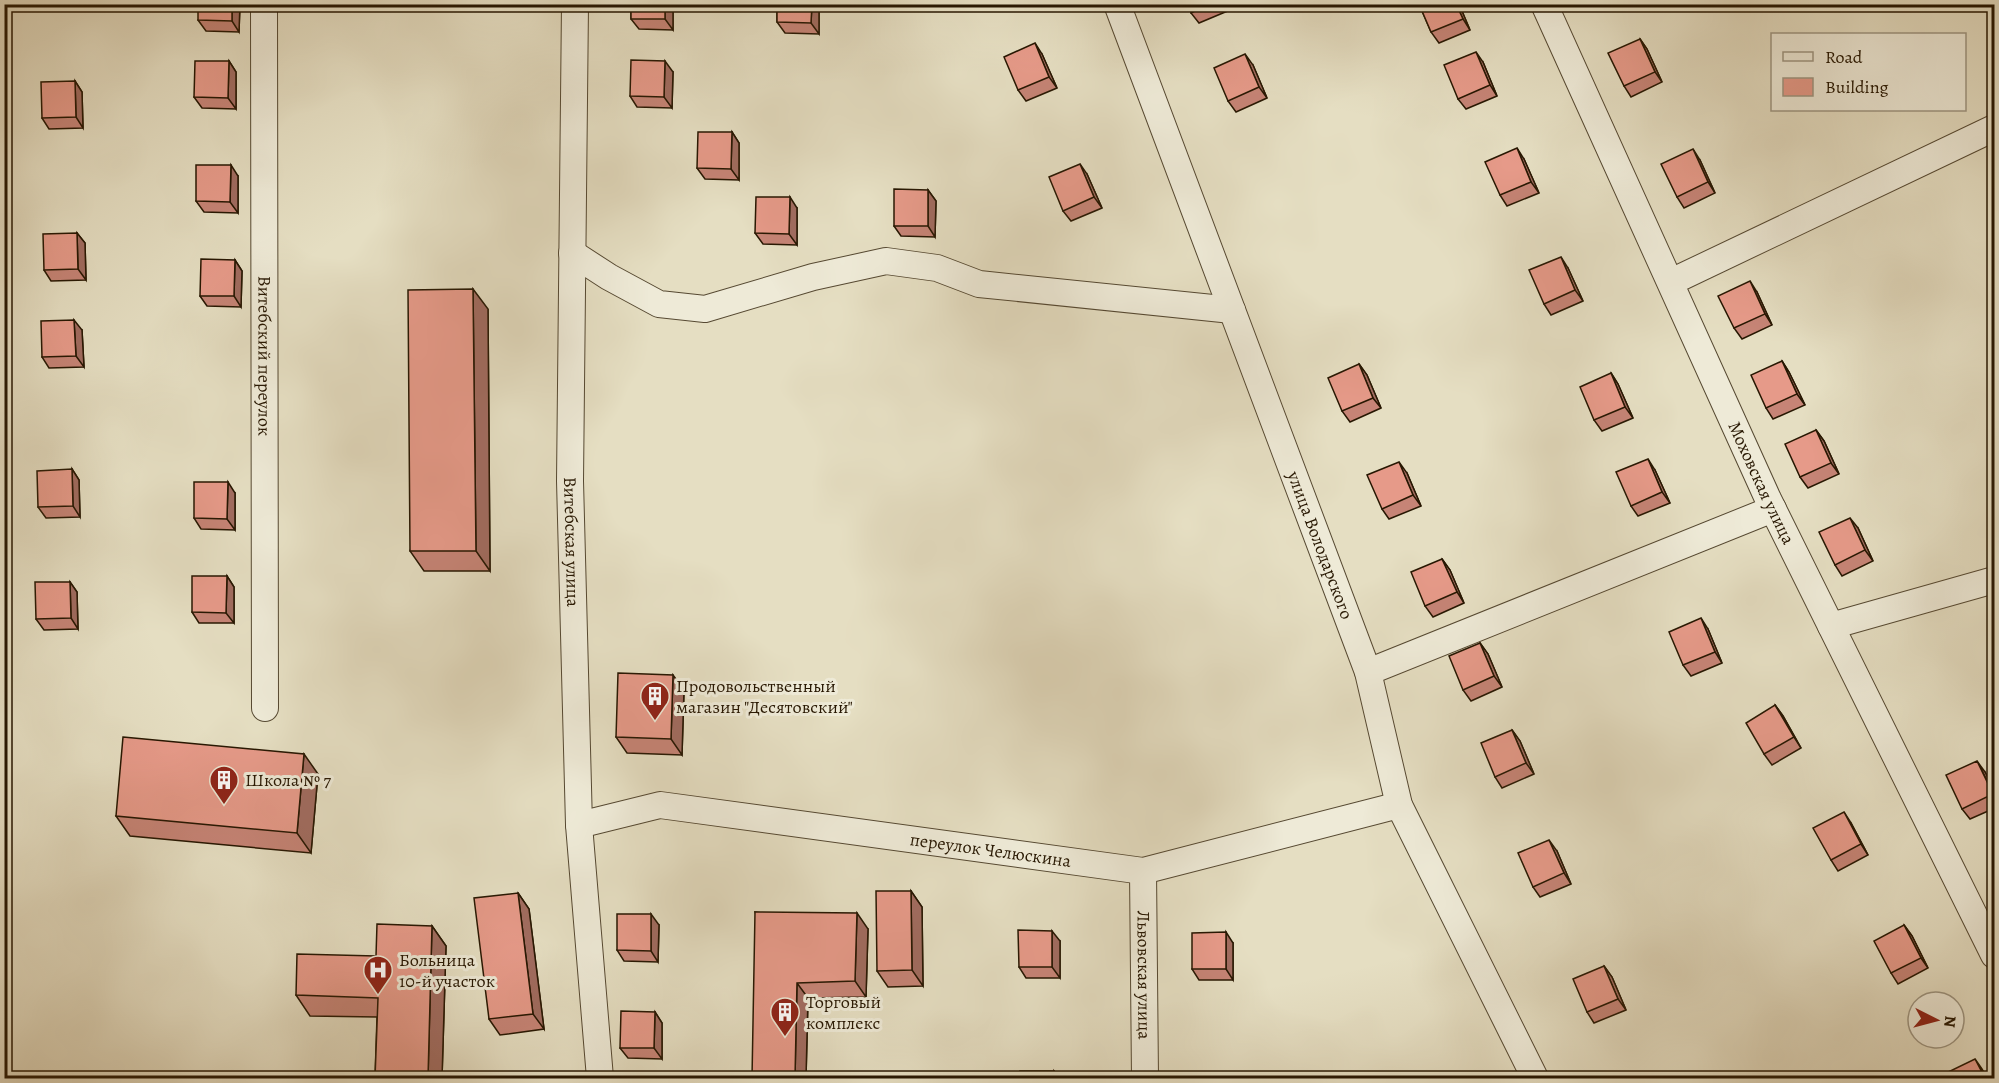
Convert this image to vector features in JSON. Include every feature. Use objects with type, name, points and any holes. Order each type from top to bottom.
[{"type":"street","name":"Витебский переулок","points":[[264,4],[265,708]]},
{"type":"street","name":"Витебская улица","points":[[575,4],[570,482],[579,825],[600,1078]]},
{"type":"street","name":"улица Володарского","points":[[1117,4],[1368,672],[1399,805],[1535,1078]]},
{"type":"street","name":"Моховская улица","points":[[1544,4],[1773,509],[1995,955]]},
{"type":"street","points":[[1671,282],[1995,128]]},
{"type":"street","points":[[572,253],[609,277],[659,304],[705,309],[813,277],[886,261],[937,268],[979,284],[1232,310]]},
{"type":"street","points":[[1368,672],[1773,509]]},
{"type":"street","points":[[1831,626],[1995,580]]},
{"type":"street","name":"переулок Челюскина","points":[[579,825],[660,805],[1143,871],[1399,805]]},
{"type":"street","name":"Львовская улица","points":[[1143,871],[1145,1078]]},
{"type":"building","points":[[198,4],[232,4],[232,21],[198,20]]},
{"type":"building","points":[[631,4],[665,4],[665,19],[631,19]]},
{"type":"building","points":[[777,4],[812,4],[811,23],[777,22]]},
{"type":"building","points":[[1188,4],[1210,4],[1191,13]]},
{"type":"building","points":[[1419,4],[1456,4],[1463,19],[1431,32]]},
{"type":"building","points":[[1640,39],[1655,72],[1624,86],[1608,53]]},
{"type":"building","points":[[1035,43],[1049,77],[1018,90],[1004,57]]},
{"type":"building","points":[[1476,52],[1490,85],[1458,99],[1444,65]]},
{"type":"building","points":[[1245,54],[1259,87],[1228,101],[1214,68]]},
{"type":"building","points":[[631,60],[665,61],[664,97],[630,96]]},
{"type":"building","points":[[195,61],[229,61],[228,98],[194,97]]},
{"type":"building","points":[[75,81],[76,117],[42,118],[41,82]]},
{"type":"building","points":[[698,132],[732,132],[731,169],[697,168]]},
{"type":"building","points":[[1517,148],[1531,182],[1500,195],[1485,162]]},
{"type":"building","points":[[1693,149],[1708,182],[1677,197],[1661,164]]},
{"type":"building","points":[[1080,164],[1094,197],[1063,211],[1049,177]]},
{"type":"building","points":[[196,165],[231,165],[230,202],[196,201]]},
{"type":"building","points":[[894,189],[928,190],[928,226],[894,226]]},
{"type":"building","points":[[756,197],[790,197],[789,234],[755,233]]},
{"type":"building","points":[[77,233],[78,269],[44,270],[43,234]]},
{"type":"building","points":[[1561,257],[1575,290],[1544,304],[1529,270]]},
{"type":"building","points":[[201,259],[235,260],[234,296],[200,296]]},
{"type":"building","points":[[1750,281],[1765,314],[1734,328],[1718,296]]},
{"type":"building","points":[[473,289],[476,551],[410,551],[408,290]]},
{"type":"building","points":[[74,320],[76,356],[42,357],[41,321]]},
{"type":"building","points":[[1782,361],[1797,394],[1766,408],[1751,375]]},
{"type":"building","points":[[1359,364],[1373,398],[1342,411],[1328,378]]},
{"type":"building","points":[[1611,373],[1625,407],[1594,420],[1580,387]]},
{"type":"building","points":[[1816,430],[1831,463],[1800,477],[1785,444]]},
{"type":"building","points":[[1648,459],[1662,492],[1631,506],[1616,472]]},
{"type":"building","points":[[1399,462],[1413,495],[1382,509],[1367,475]]},
{"type":"building","points":[[72,469],[73,506],[38,507],[37,471]]},
{"type":"building","points":[[194,482],[228,482],[227,519],[194,518]]},
{"type":"building","points":[[1850,518],[1865,550],[1835,565],[1819,532]]},
{"type":"building","points":[[1442,559],[1457,592],[1425,606],[1411,572]]},
{"type":"building","points":[[192,576],[227,576],[226,613],[192,612]]},
{"type":"building","points":[[35,582],[70,582],[71,618],[36,619]]},
{"type":"building","points":[[1701,618],[1715,652],[1683,665],[1669,632]]},
{"type":"building","points":[[1480,643],[1494,676],[1463,690],[1449,656]]},
{"type":"building","points":[[618,673],[673,675],[671,739],[616,737]]},
{"type":"building","points":[[1775,705],[1794,737],[1764,754],[1746,723]]},
{"type":"building","points":[[1512,730],[1526,763],[1495,777],[1481,743]]},
{"type":"building","name":"Школа № 7","points":[[123,737],[304,754],[297,833],[116,816]]},
{"type":"building","points":[[1977,761],[1993,794],[1962,809],[1946,775]]},
{"type":"building","points":[[1844,812],[1861,844],[1831,860],[1813,828]]},
{"type":"building","points":[[1549,840],[1564,873],[1533,887],[1518,853]]},
{"type":"building","points":[[876,891],[911,891],[912,970],[877,971]]},
{"type":"building","name":"Больница 10-й участок","points":[[518,893],[533,1014],[489,1019],[474,898]]},
{"type":"building","name":"Торговый комплекс","points":[[755,912],[857,913],[855,981],[797,983],[795,1078],[752,1078]]},
{"type":"building","points":[[617,914],[651,914],[651,951],[617,950]]},
{"type":"building","name":"Больница 10-й участок","points":[[377,924],[432,926],[428,1078],[375,1078],[378,998],[296,995],[297,954],[376,956]]},
{"type":"building","points":[[1904,925],[1921,958],[1891,973],[1874,941]]},
{"type":"building","points":[[1018,930],[1052,931],[1052,967],[1019,967]]},
{"type":"building","points":[[1226,932],[1226,969],[1192,969],[1192,933]]},
{"type":"building","points":[[1604,966],[1618,999],[1587,1012],[1573,979]]},
{"type":"building","points":[[621,1011],[655,1012],[654,1048],[620,1048]]},
{"type":"building","points":[[1975,1059],[1985,1078],[1947,1078],[1944,1074]]},
{"type":"building","points":[[1020,1071],[1054,1071],[1054,1078],[1020,1078]]},
{"type":"place","name":"Продовольственный магазин \"Деcятовский\"","points":[[655,722]]},
{"type":"place","name":"Школа № 7","points":[[224,806]]},
{"type":"place","name":"Больница 10-й участок","points":[[378,996]]},
{"type":"place","name":"Торговый комплекс","points":[[785,1038]]}]
